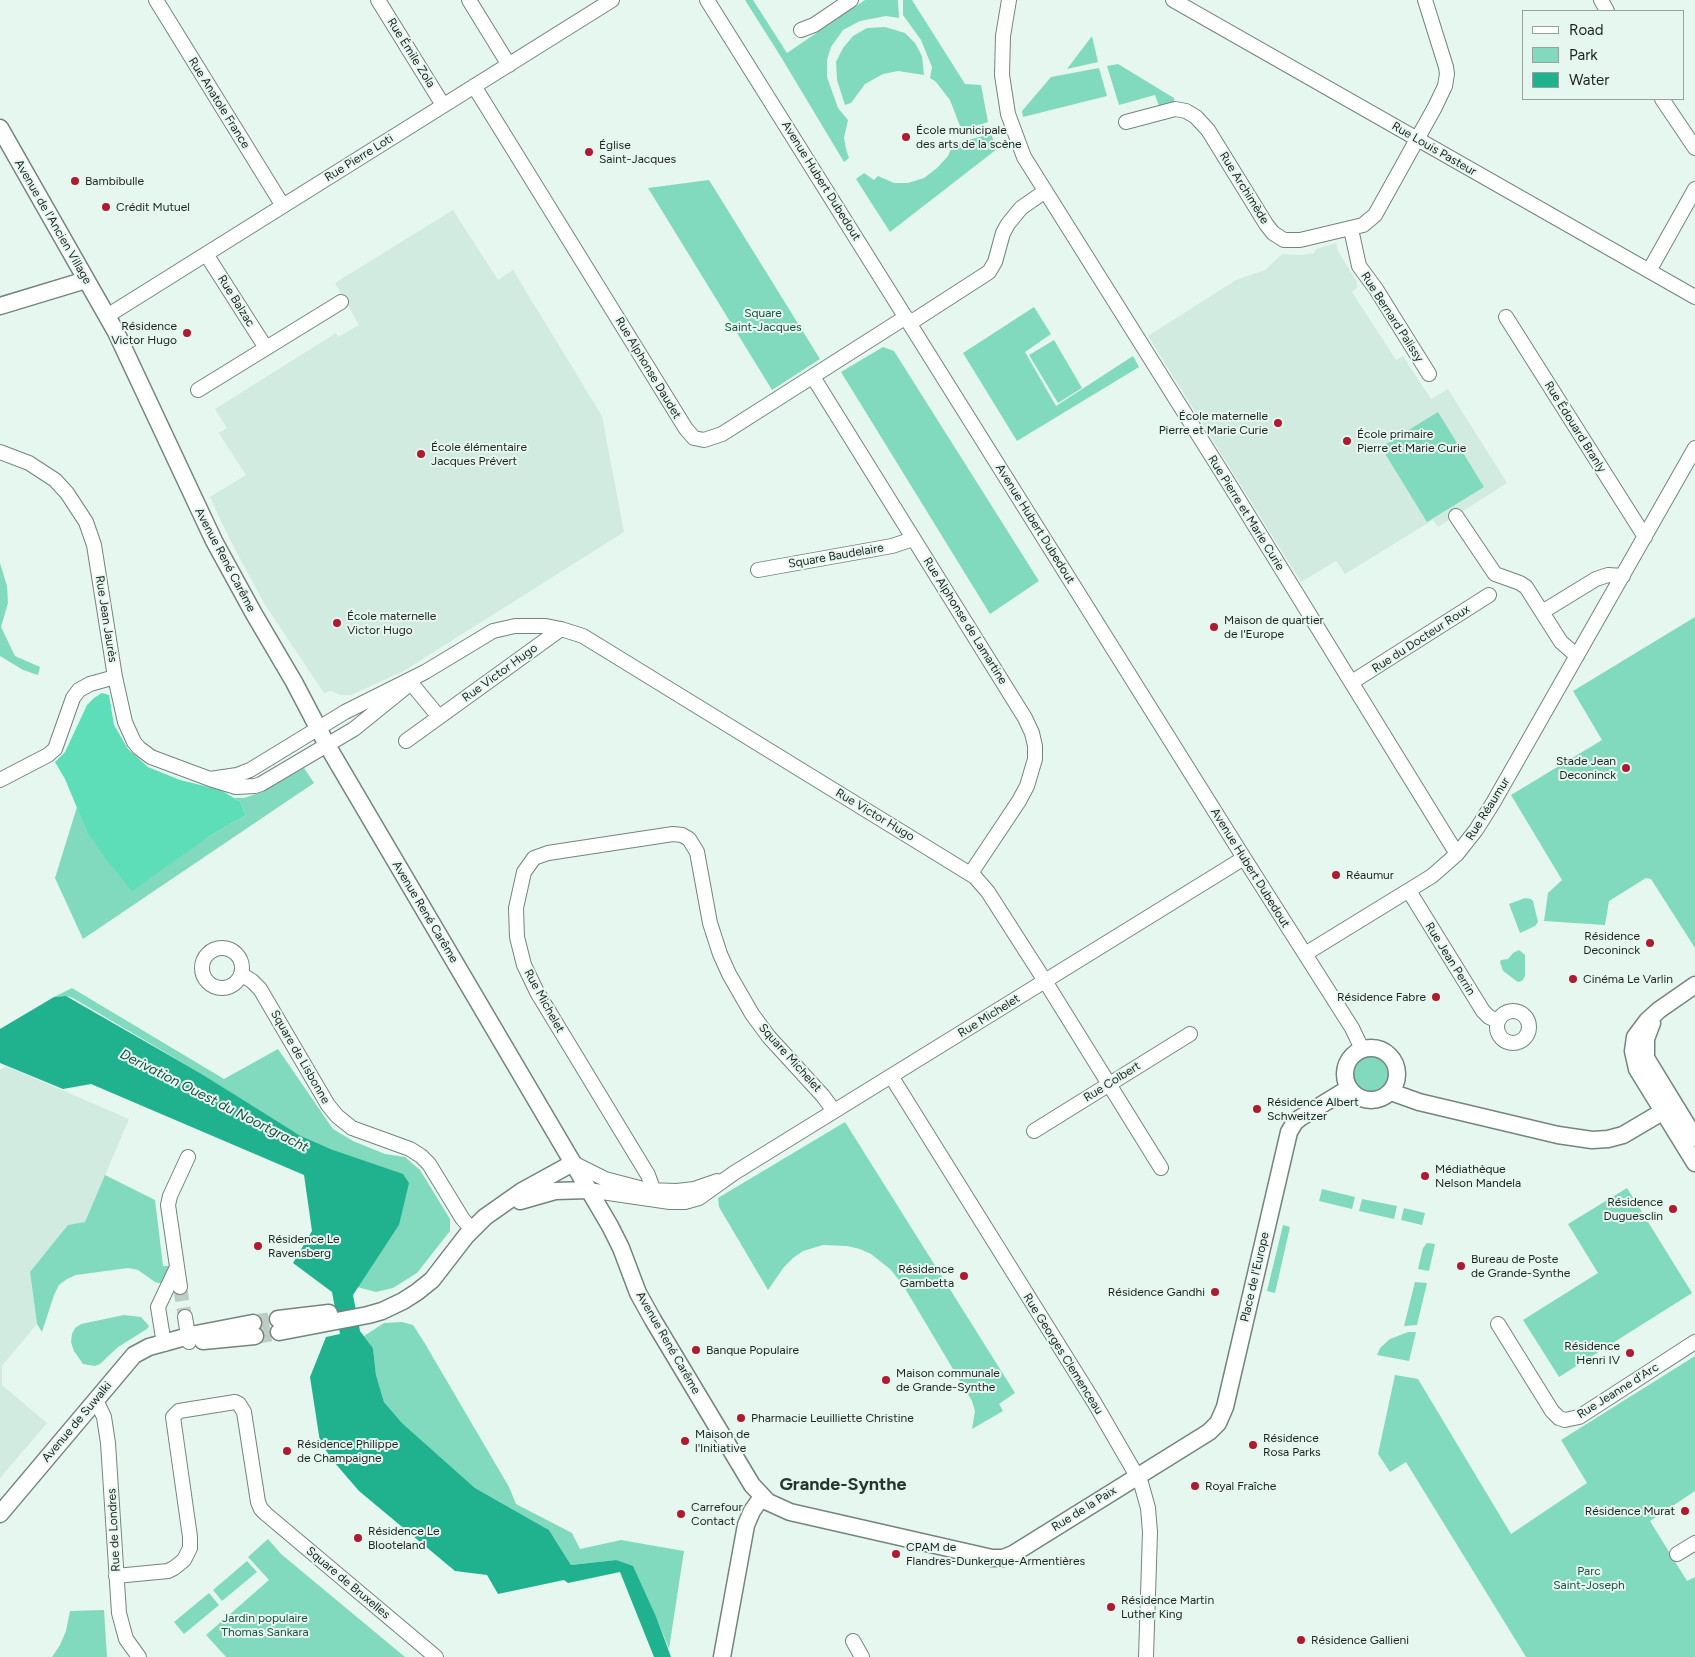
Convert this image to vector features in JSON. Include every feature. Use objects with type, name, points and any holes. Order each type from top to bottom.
[{"type":"street","name":"Rue Anatole France","points":[[156,0],[283,206]]},
{"type":"street","name":"Rue Émile Zola","points":[[378,0],[444,105]]},
{"type":"street","points":[[469,0],[509,64]]},
{"type":"street","name":"Rue Pierre Loti","points":[[107,316],[612,0]]},
{"type":"street","name":"Avenue Hubert Dubedout","points":[[707,0],[1352,1028],[1362,1049]]},
{"type":"street","points":[[800,30],[814,24],[851,0]]},
{"type":"street","name":"Rue Pierre et Marie Curie","points":[[1010,0],[1002,48],[1002,75],[1006,102],[1019,147],[1044,192],[1352,682],[1457,854]]},
{"type":"street","name":"Rue Louis Pasteur","points":[[1173,0],[1695,297]]},
{"type":"street","name":"Rue Archimède","points":[[1126,122],[1175,109],[1186,111],[1196,117],[1208,130],[1266,224],[1273,233],[1284,240],[1300,240],[1363,225],[1375,215],[1443,92],[1447,74],[1425,0]]},
{"type":"street","name":"Rue Alphonse Daudet","points":[[474,86],[686,429],[694,438],[704,440],[722,434],[812,377],[989,272],[995,262],[1003,233],[1008,224],[1021,208],[1044,192]]},
{"type":"street","points":[[1663,100],[1695,148]]},
{"type":"street","name":"Avenue de l'Ancien Village","points":[[0,128],[107,316]]},
{"type":"street","points":[[1649,271],[1695,189]]},
{"type":"street","name":"Rue Bernard Palissy","points":[[1351,229],[1359,266],[1429,374]]},
{"type":"street","name":"Rue Balzac","points":[[206,254],[266,348]]},
{"type":"street","points":[[0,306],[86,280]]},
{"type":"street","points":[[198,390],[341,302]]},
{"type":"street","name":"Avenue René Carême","points":[[107,316],[214,541],[327,745],[619,1243],[645,1307],[752,1485],[762,1497]]},
{"type":"street","name":"Rue Édouard Branly","points":[[1506,317],[1645,537]]},
{"type":"street","name":"Rue Alphonse de Lamartine","points":[[812,377],[1025,718],[1034,739],[1035,760],[1023,794],[971,873]]},
{"type":"street","name":"Rue Réaumur","points":[[1305,954],[1432,876],[1457,854],[1484,819],[1695,448]]},
{"type":"street","name":"Rue Jean Jaurès","points":[[0,452],[29,463],[55,480],[67,493],[86,522],[94,545],[116,677],[127,729],[139,748],[159,761],[236,787],[255,786],[327,745]]},
{"type":"street","points":[[1456,516],[1495,574],[1526,587],[1561,642],[1577,656]]},
{"type":"street","name":"Square Baudelaire","points":[[758,570],[892,546],[914,539]]},
{"type":"street","points":[[1542,612],[1596,579],[1608,575],[1623,576]]},
{"type":"street","name":"Rue du Docteur Roux","points":[[1352,682],[1489,595]]},
{"type":"street","name":"Rue Victor Hugo","points":[[327,745],[362,723],[425,672],[493,631],[522,626],[546,626],[561,628],[591,640],[971,873],[988,892],[1161,1168]]},
{"type":"street","name":"Rue Victor Hugo","points":[[406,742],[561,628]]},
{"type":"street","name":"Rue Victor Hugo","points":[[318,728],[365,701],[425,672]]},
{"type":"street","points":[[0,780],[48,756],[55,749],[73,698],[79,690],[90,684],[116,677]]},
{"type":"street","points":[[411,682],[439,717]]},
{"type":"street","name":"Rue Jean Jaurès","points":[[210,779],[237,775],[250,770],[318,728]]},
{"type":"street","name":"Rue Michelet","points":[[656,1196],[648,1175],[537,992],[524,965],[518,946],[516,927],[516,908],[520,885],[526,866],[540,855],[674,834],[682,835],[692,842],[697,852],[710,923]]},
{"type":"street","name":"Rue Michelet","points":[[573,1163],[613,1182],[656,1196],[679,1202],[699,1198],[734,1173],[1244,858]]},
{"type":"street","name":"Rue Jean Perrin","points":[[1409,891],[1483,1011],[1498,1021]]},
{"type":"street","name":"Square Michelet","points":[[710,923],[728,974],[757,1022],[834,1111]]},
{"type":"street","name":"Square de Lisbonne","points":[[241,974],[260,989],[328,1105],[337,1116],[352,1128],[410,1149],[421,1156],[429,1164],[457,1211],[472,1230]]},
{"type":"street","points":[[1695,985],[1654,1013],[1644,1024],[1636,1038],[1633,1051],[1637,1069],[1695,1138]]},
{"type":"street","name":"Rue Colbert","points":[[1034,1131],[1190,1034]]},
{"type":"street","points":[[1378,1048],[1385,1051],[1393,1058],[1397,1068],[1398,1078],[1391,1092],[1380,1099],[1370,1100],[1358,1097],[1349,1088],[1346,1081],[1346,1068],[1352,1056],[1362,1049],[1378,1048]]},
{"type":"street","name":"Rue Georges Clemenceau","points":[[891,1076],[1094,1402],[1137,1476],[1146,1499],[1150,1532],[1146,1657]]},
{"type":"street","name":"Place de l'Europe","points":[[1159,1463],[1215,1428],[1221,1419],[1289,1132],[1300,1118],[1349,1088]]},
{"type":"street","points":[[1391,1092],[1419,1102],[1558,1135],[1592,1140],[1608,1139],[1623,1134],[1668,1108]]},
{"type":"street","points":[[1668,1108],[1695,1163]]},
{"type":"street","points":[[180,1288],[168,1205],[170,1196],[188,1157]]},
{"type":"street","points":[[278,1326],[382,1311],[403,1301],[425,1286],[472,1230],[493,1212],[522,1191],[573,1163]]},
{"type":"street","points":[[493,1212],[548,1192],[567,1189],[588,1190]]},
{"type":"street","name":"Rue Michelet","points":[[588,1190],[656,1196]]},
{"type":"street","points":[[164,1344],[158,1306],[176,1267]]},
{"type":"street","points":[[185,1317],[189,1339]]},
{"type":"street","name":"Rue Jeanne d'Arc","points":[[1498,1324],[1552,1412],[1565,1420],[1579,1417],[1695,1342]]},
{"type":"street","name":"Avenue de Suwalki","points":[[0,1514],[134,1355],[144,1349],[164,1344],[254,1329]]},
{"type":"street","name":"Rue de Londres","points":[[96,1400],[104,1417],[108,1443],[120,1620],[126,1639],[139,1657]]},
{"type":"street","name":"Square de Bruxelles","points":[[116,1576],[168,1571],[181,1564],[188,1554],[190,1532],[172,1420],[174,1414],[179,1411],[237,1402],[245,1416],[258,1502],[261,1508],[436,1657]]},
{"type":"street","name":"Rue de la Paix","points":[[762,1497],[774,1506],[790,1512],[992,1558],[1007,1557],[1159,1463]]},
{"type":"street","points":[[722,1657],[746,1525],[752,1511],[762,1497]]},
{"type":"street","points":[[1677,1554],[1695,1543]]},
{"type":"street","points":[[853,1641],[862,1657]]},
{"type":"shaded area","name":"École élémentaire Jacques Prévert","points":[[453,210],[498,280],[513,270],[602,416],[624,532],[402,672],[351,695],[340,695],[331,691],[324,693],[264,603],[229,538],[210,497],[246,475],[218,432],[227,428],[215,409],[336,333],[338,337],[359,325],[335,283]]},
{"type":"shaded area","name":"École primaire Pierre et Marie Curie","points":[[1336,243],[1338,251],[1357,282],[1357,288],[1352,292],[1396,360],[1403,356],[1431,399],[1448,389],[1507,483],[1438,527],[1433,520],[1345,574],[1336,561],[1301,582],[1148,336],[1236,280],[1265,270],[1282,254],[1302,255],[1314,253],[1316,249]]},
{"type":"shaded area","points":[[102,693],[109,695],[114,725],[128,749],[148,767],[180,780],[221,790],[240,802],[246,815],[208,837],[132,891],[87,832],[65,779],[55,762],[65,752],[87,705]]},
{"type":"shaded area","points":[[6,1066],[129,1119],[85,1222],[30,1272],[37,1324],[2,1366],[2,1385],[47,1423],[0,1478],[0,1070]]},
{"type":"green space","points":[[745,0],[753,0],[787,53],[865,0],[898,0],[899,18],[886,16],[860,21],[843,30],[831,47],[827,60],[827,77],[838,108],[848,120],[844,138],[849,158],[844,162],[781,57]]},
{"type":"green space","points":[[903,0],[912,0],[965,84],[981,85],[988,122],[965,129],[960,126],[950,100],[936,82],[930,78],[932,67],[921,40],[903,15]]},
{"type":"green space","points":[[885,27],[905,33],[915,43],[922,56],[924,75],[898,71],[883,74],[865,84],[851,103],[845,105],[837,80],[836,62],[843,48],[853,36],[867,28]]},
{"type":"green space","points":[[1092,36],[1098,62],[1067,69]]},
{"type":"green space","points":[[1118,64],[1174,98],[1174,102],[1159,106],[1155,95],[1119,105],[1107,66]]},
{"type":"green space","points":[[1099,68],[1107,96],[1023,117],[1022,111],[1051,77]]},
{"type":"green space","points":[[991,134],[997,149],[890,232],[856,179],[864,173],[874,180],[878,176],[894,183],[908,183],[924,178],[948,156],[953,144]]},
{"type":"green space","name":"Square Saint-Jacques","points":[[709,180],[820,359],[772,390],[648,188]]},
{"type":"green space","points":[[1034,307],[1051,334],[1025,352],[1056,406],[1133,356],[1139,367],[1017,441],[963,353]]},
{"type":"green space","points":[[1054,340],[1082,388],[1058,403],[1029,355]]},
{"type":"green space","points":[[883,347],[894,351],[1039,581],[990,614],[841,372]]},
{"type":"green space","points":[[1438,412],[1484,487],[1427,522],[1381,447]]},
{"type":"green space","points":[[0,563],[7,586],[8,603],[1,627],[15,656],[40,667],[38,675],[23,670],[0,656]]},
{"type":"green space","name":"Stade Jean Deconinck","points":[[1695,617],[1695,948],[1651,879],[1646,878],[1609,901],[1605,925],[1544,921],[1548,893],[1562,880],[1511,795],[1602,740],[1573,691]]},
{"type":"green space","points":[[304,768],[314,783],[83,939],[55,878],[77,807],[87,832],[208,837],[246,815],[240,802],[234,798],[244,798],[262,792]]},
{"type":"green space","points":[[1525,898],[1533,901],[1538,922],[1535,926],[1520,933],[1509,904]]},
{"type":"green space","points":[[1519,950],[1525,955],[1525,976],[1522,981],[1518,982],[1503,971],[1500,962],[1501,960],[1508,959]]},
{"type":"green space","points":[[72,988],[224,1079],[278,1049],[333,1129],[353,1141],[385,1154],[405,1157],[420,1170],[450,1219],[450,1231],[417,1273],[393,1288],[376,1292],[357,1287],[399,1225],[333,1150],[299,1135],[200,1073],[73,998],[66,996],[54,997]]},
{"type":"green space","points":[[1371,1055],[1385,1060],[1390,1074],[1385,1088],[1371,1093],[1357,1088],[1352,1074],[1357,1060]]},
{"type":"green space","points":[[845,1122],[1015,1393],[999,1404],[1003,1411],[972,1429],[975,1411],[972,1401],[903,1285],[890,1269],[871,1254],[860,1249],[847,1246],[823,1245],[803,1251],[793,1258],[784,1267],[768,1290],[719,1207],[718,1198]]},
{"type":"green space","points":[[105,1175],[155,1200],[163,1266],[171,1266],[163,1284],[155,1282],[138,1270],[128,1268],[76,1275],[67,1279],[59,1285],[54,1295],[42,1332],[37,1324],[30,1272],[68,1225],[85,1222]]},
{"type":"green space","points":[[1627,1188],[1692,1293],[1559,1377],[1523,1320],[1598,1273],[1568,1224]]},
{"type":"green space","points":[[1322,1189],[1355,1197],[1352,1209],[1319,1201]]},
{"type":"green space","points":[[1362,1199],[1397,1206],[1394,1219],[1359,1211]]},
{"type":"green space","points":[[1404,1208],[1425,1213],[1422,1225],[1401,1220]]},
{"type":"green space","points":[[1283,1225],[1290,1227],[1275,1293],[1267,1291]]},
{"type":"green space","points":[[1427,1243],[1435,1244],[1429,1271],[1418,1269],[1423,1248]]},
{"type":"green space","points":[[1415,1282],[1427,1283],[1417,1325],[1404,1326]]},
{"type":"green space","points":[[124,1315],[141,1317],[149,1326],[118,1347],[100,1364],[95,1366],[83,1364],[74,1351],[71,1342],[75,1328],[81,1324]]},
{"type":"green space","points":[[402,1322],[413,1325],[424,1342],[509,1487],[516,1504],[572,1533],[580,1549],[621,1540],[684,1551],[669,1649],[657,1619],[616,1560],[571,1565],[549,1530],[475,1488],[402,1423],[384,1402],[376,1375],[373,1348],[364,1336],[384,1323]]},
{"type":"green space","points":[[1408,1332],[1416,1332],[1409,1361],[1377,1355],[1380,1348],[1390,1339]]},
{"type":"green space","name":"Parc Saint-Joseph","points":[[1695,1356],[1695,1491],[1650,1521],[1687,1581],[1695,1577],[1695,1657],[1526,1657],[1406,1462],[1390,1472],[1378,1454],[1395,1375],[1418,1379],[1511,1534],[1587,1483],[1561,1440]]},
{"type":"green space","name":"Jardin populaire Thomas Sankara","points":[[268,1539],[281,1554],[405,1657],[226,1657],[206,1635],[269,1580],[248,1557]]},
{"type":"green space","points":[[247,1561],[257,1572],[222,1601],[213,1590]]},
{"type":"green space","points":[[209,1593],[219,1605],[184,1634],[174,1622]]},
{"type":"green space","points":[[104,1610],[107,1657],[52,1657],[66,1631],[70,1611]]},
{"type":"water","name":"Derivation Ouest du Noortgracht","points":[[66,996],[200,1073],[299,1135],[333,1150],[403,1174],[409,1183],[399,1225],[353,1295],[360,1331],[373,1348],[376,1375],[384,1402],[402,1423],[475,1488],[549,1530],[571,1565],[616,1560],[633,1566],[657,1619],[671,1657],[654,1657],[620,1572],[568,1583],[564,1580],[498,1594],[487,1575],[455,1571],[359,1491],[334,1462],[320,1442],[310,1377],[326,1337],[340,1334],[332,1292],[293,1263],[312,1231],[304,1175],[91,1084],[63,1089],[0,1063],[0,1029],[54,997]]},
{"type":"tunnel","points":[[180,1287],[185,1317]]},
{"type":"tunnel","points":[[253,1323],[278,1319]]},
{"type":"tunnel","points":[[255,1336],[279,1332]]},
{"type":"place","name":"École municipale des arts de la scène","points":[[906,137]]},
{"type":"place","name":"Église Saint-Jacques","points":[[589,152]]},
{"type":"place","name":"Bambibulle","points":[[75,181]]},
{"type":"place","name":"Crédit Mutuel","points":[[106,207]]},
{"type":"place","name":"Résidence Victor Hugo","points":[[187,333]]},
{"type":"place","name":"École maternelle Pierre et Marie Curie","points":[[1278,423]]},
{"type":"place","name":"École primaire Pierre et Marie Curie","points":[[1347,441]]},
{"type":"place","name":"École élémentaire Jacques Prévert","points":[[421,454]]},
{"type":"place","name":"École maternelle Victor Hugo","points":[[337,623]]},
{"type":"place","name":"Maison de quartier de l'Europe","points":[[1214,627]]},
{"type":"place","name":"Stade Jean Deconinck","points":[[1626,768]]},
{"type":"place","name":"Réaumur","points":[[1336,875]]},
{"type":"place","name":"Résidence Deconinck","points":[[1650,943]]},
{"type":"place","name":"Cinéma Le Varlin","points":[[1573,979]]},
{"type":"place","name":"Résidence Fabre","points":[[1436,997]]},
{"type":"place","name":"Résidence Albert Schweitzer","points":[[1257,1109]]},
{"type":"place","name":"Médiathèque Nelson Mandela","points":[[1425,1176]]},
{"type":"place","name":"Résidence Duguesclin","points":[[1673,1209]]},
{"type":"place","name":"Résidence Le Ravensberg","points":[[258,1246]]},
{"type":"place","name":"Bureau de Poste de Grande-Synthe","points":[[1461,1266]]},
{"type":"place","name":"Résidence Gambetta","points":[[964,1276]]},
{"type":"place","name":"Résidence Gandhi","points":[[1215,1292]]},
{"type":"place","name":"Banque Populaire","points":[[696,1350]]},
{"type":"place","name":"Résidence Henri IV","points":[[1630,1353]]},
{"type":"place","name":"Maison communale de Grande-Synthe","points":[[886,1380]]},
{"type":"place","name":"Pharmacie Leuilliette Christine","points":[[741,1418]]},
{"type":"place","name":"Maison de l'Initiative","points":[[685,1441]]},
{"type":"place","name":"Résidence Rosa Parks","points":[[1253,1445]]},
{"type":"place","name":"Résidence Philippe de Champaigne","points":[[287,1451]]},
{"type":"place","name":"Royal Fraîche","points":[[1195,1486]]},
{"type":"place","name":"Résidence Murat","points":[[1685,1511]]},
{"type":"place","name":"Carrefour Contact","points":[[681,1514]]},
{"type":"place","name":"Résidence Le Blooteland","points":[[358,1538]]},
{"type":"place","name":"CPAM de Flandres-Dunkerque-Armentières","points":[[896,1554]]},
{"type":"place","name":"Résidence Martin Luther King","points":[[1111,1607]]},
{"type":"place","name":"Résidence Gallieni","points":[[1301,1640]]},
{"type":"district","name":"Grande-Synthe","points":[[843,1485]]}]
